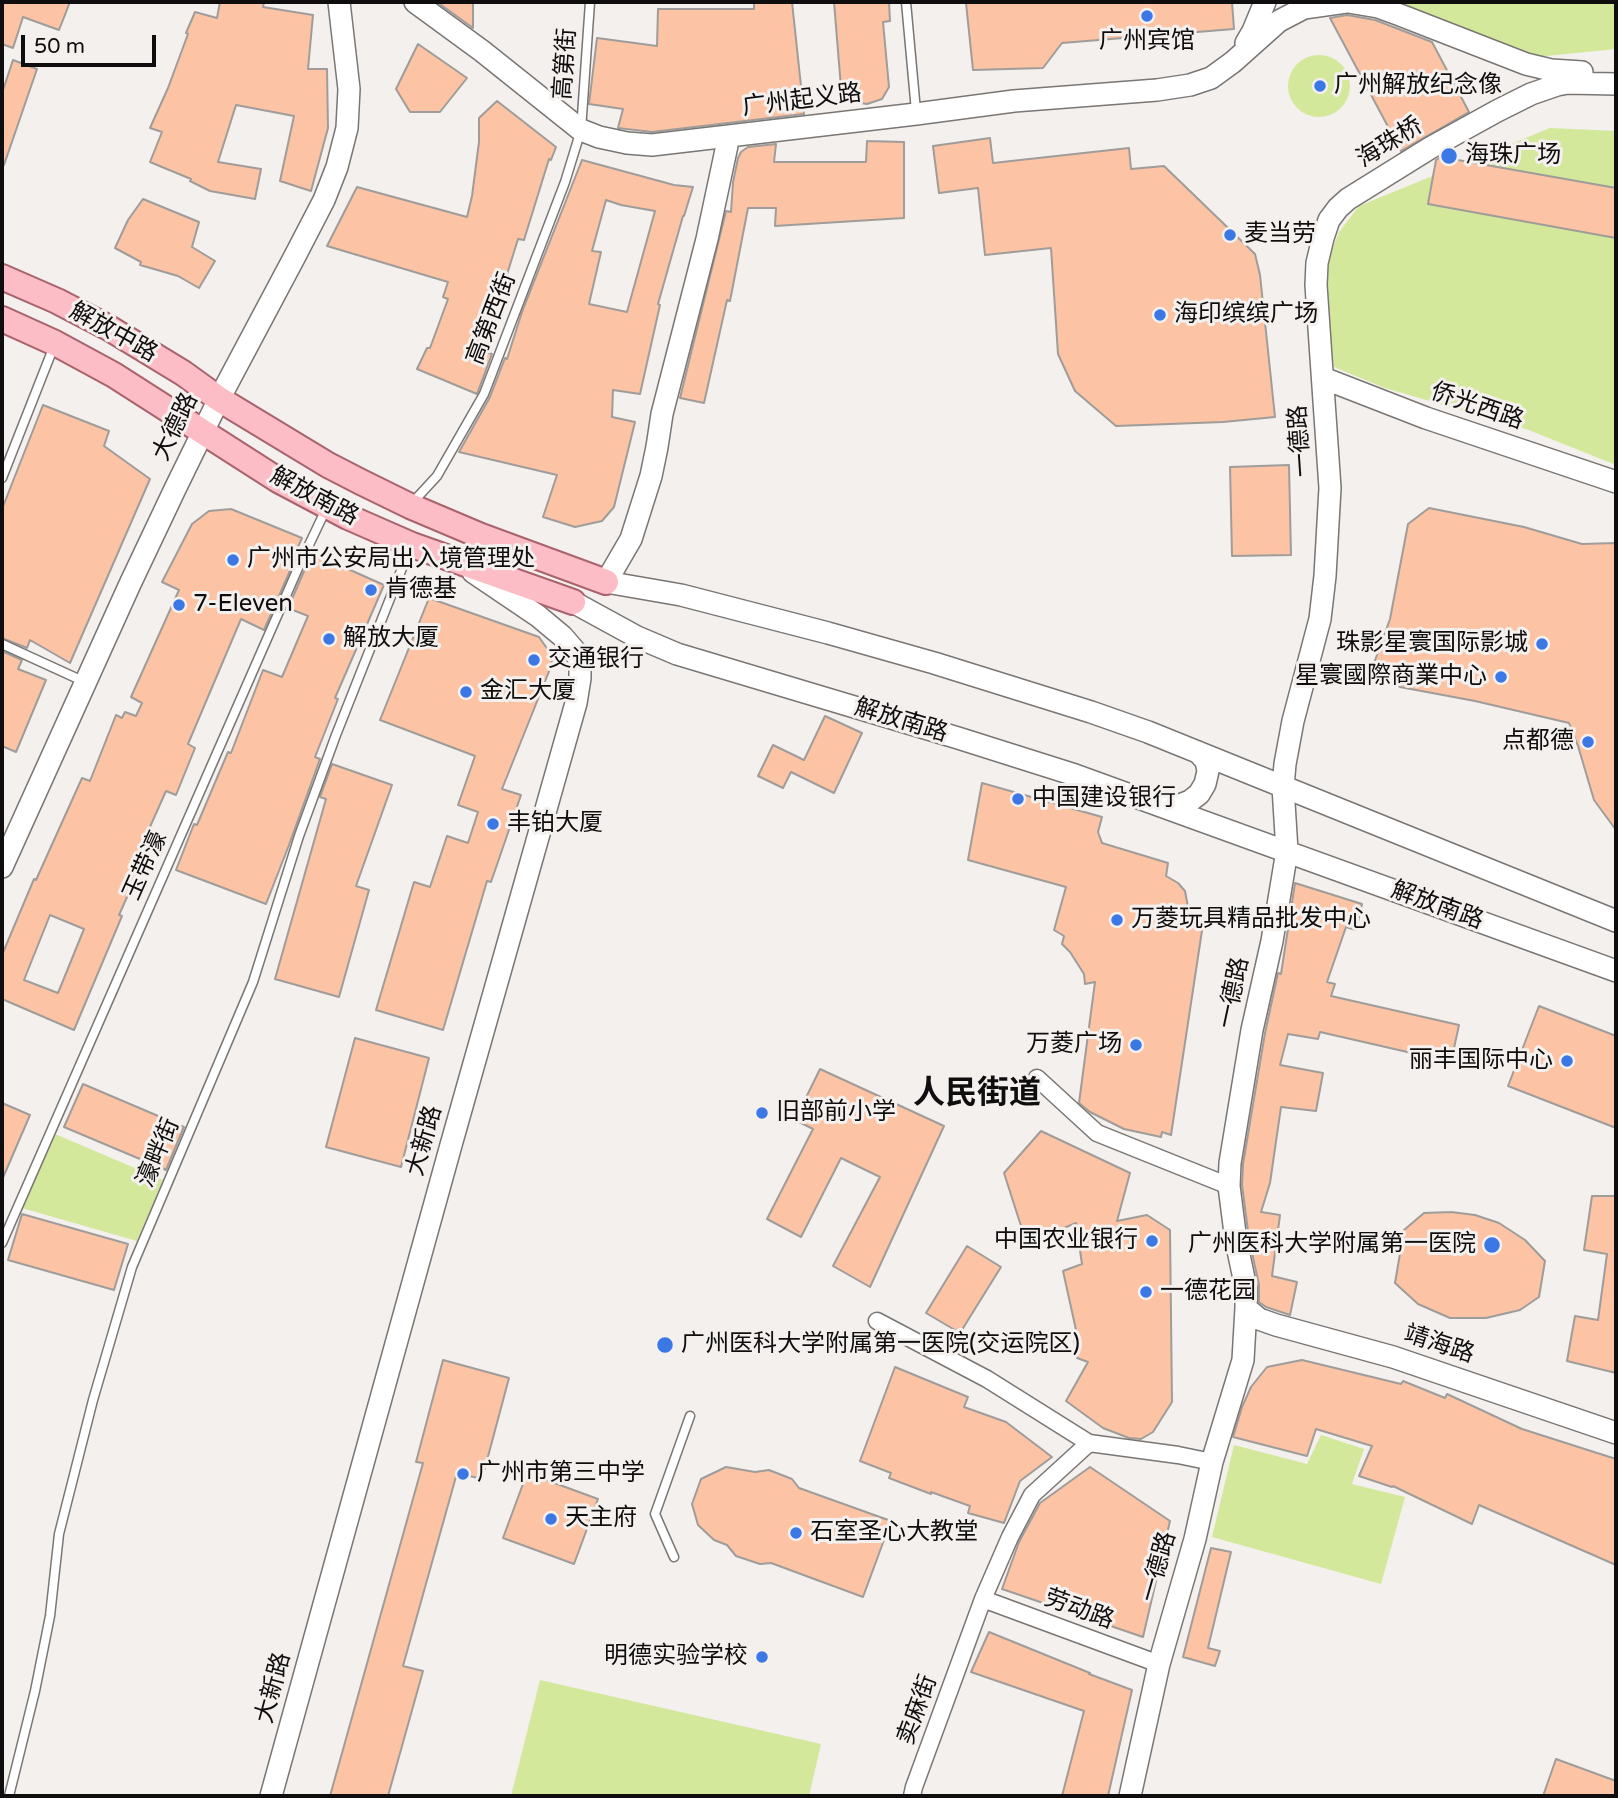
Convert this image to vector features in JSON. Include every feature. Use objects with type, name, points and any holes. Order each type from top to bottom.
[{"type":"main road","name":"大德路","points":[[3,858],[135,572],[219,400],[324,200],[337,167],[346,128],[349,89],[339,2]]},
{"type":"main road","name":"广州起义路","points":[[415,2],[482,51],[581,130],[627,143],[652,145],[1013,101],[1190,85],[1211,78],[1233,62]]},
{"type":"main road","points":[[1233,62],[1253,31],[1265,2]]},
{"type":"main road","points":[[1233,62],[1279,20],[1304,9],[1347,2],[1370,5],[1400,15],[1526,64],[1551,70],[1616,72]]},
{"type":"main road","name":"海珠桥","points":[[1348,199],[1430,148],[1531,94],[1568,83],[1616,84]]},
{"type":"main road","points":[[606,582],[631,538],[651,476],[662,414],[707,239],[729,136]]},
{"type":"main road","name":"一德路","points":[[1130,1796],[1159,1664],[1195,1539],[1212,1462],[1243,1360],[1246,1288],[1236,1241],[1229,1186],[1230,1163],[1252,1030],[1272,942],[1287,851],[1283,787],[1285,764],[1291,730],[1320,619],[1330,488],[1316,285],[1317,263],[1329,220],[1348,199]]},
{"type":"main road","name":"解放中路","points":[[2,277],[109,328],[183,373],[219,400]]},
{"type":"main road","name":"解放中路","points":[[2,319],[114,375],[203,433]]},
{"type":"main road","name":"侨光西路","points":[[1323,378],[1426,418],[1616,482]]},
{"type":"main road","name":"解放南路","points":[[219,400],[328,465],[410,506],[481,536],[606,582],[681,595],[894,651],[1091,712],[1148,732],[1616,921]]},
{"type":"main road","name":"解放南路","points":[[203,433],[278,480],[380,532],[573,602],[637,637],[677,654],[1075,775],[1616,971]]},
{"type":"main road","name":"大新路","points":[[271,1796],[576,703],[580,678],[580,663],[575,651],[562,636],[530,610],[450,558]]},
{"type":"main road","points":[[1170,809],[1190,802],[1205,784],[1208,771],[1206,761],[1198,752]]},
{"type":"main road","name":"靖海路","points":[[1247,1308],[1259,1319],[1276,1325],[1393,1357],[1616,1433]]},
{"type":"street","points":[[1037,1078],[1097,1133],[1229,1186]]},
{"type":"street","points":[[877,1321],[987,1379],[1089,1444],[1212,1462]]},
{"type":"street","name":"卖麻街","points":[[912,1796],[983,1599],[1010,1537],[1032,1495],[1089,1444]]},
{"type":"street","name":"劳动路","points":[[983,1599],[1159,1664]]},
{"type":"lane","name":"高第街","points":[[581,130],[590,2]]},
{"type":"lane","points":[[906,2],[916,114]]},
{"type":"lane","name":"高第西街","points":[[410,506],[437,476],[484,394],[565,182],[581,130]]},
{"type":"lane","points":[[2,478],[55,344]]},
{"type":"lane","name":"玉带濠","points":[[2,1243],[328,506]]},
{"type":"lane","name":"濠畔街","points":[[9,1796],[38,1678],[50,1616],[60,1534],[93,1401],[132,1267],[253,982],[299,836],[412,545]]},
{"type":"lane","points":[[2,644],[85,682]]},
{"type":"lane","points":[[674,1558],[655,1514],[690,1416]]},
{"type":"green space","points":[[1398,2],[1616,2],[1616,49],[1536,57],[1452,26]]},
{"type":"green space","points":[[1319,55],[1331,57],[1341,64],[1348,74],[1348,98],[1341,108],[1331,115],[1319,117],[1307,115],[1297,108],[1290,98],[1288,86],[1290,74],[1297,64],[1307,57]]},
{"type":"green space","name":"海珠广场","points":[[1550,128],[1616,131],[1616,465],[1526,429],[1385,388],[1334,367],[1325,300],[1327,263],[1339,232],[1359,206]]},
{"type":"green space","points":[[55,1134],[163,1180],[137,1241],[22,1208]]},
{"type":"green space","points":[[1321,1435],[1364,1449],[1352,1484],[1405,1497],[1381,1584],[1212,1537],[1234,1445],[1307,1464]]},
{"type":"green space","points":[[540,1680],[821,1744],[809,1796],[511,1796]]},
{"type":"building","points":[[2,2],[70,2],[59,30],[23,17],[13,48],[2,44]]},
{"type":"building","points":[[220,2],[264,2],[263,7],[313,15],[308,69],[327,69],[328,128],[311,191],[280,181],[294,116],[236,105],[218,162],[261,169],[255,199],[210,191],[190,181],[191,179],[150,162],[162,132],[150,128],[168,88],[195,12],[217,18]]},
{"type":"building","points":[[437,2],[473,2],[473,28]]},
{"type":"building","points":[[754,2],[792,2],[804,114],[652,132],[618,128],[623,109],[589,104],[597,38],[657,46],[658,9],[754,9]]},
{"type":"building","points":[[834,2],[889,2],[890,21],[883,22],[889,87],[882,99],[867,104],[842,100]]},
{"type":"building","points":[[1232,2],[1234,29],[1062,43],[1043,68],[973,70],[966,3]]},
{"type":"building","name":"海珠广场","points":[[1347,15],[1375,20],[1432,42],[1469,112],[1401,151],[1330,18]]},
{"type":"building","points":[[418,44],[467,78],[440,112],[410,112],[396,89]]},
{"type":"building","points":[[13,60],[37,69],[4,165],[2,93]]},
{"type":"building","points":[[497,101],[556,147],[551,160],[549,159],[524,240],[518,239],[495,313],[491,312],[479,346],[485,347],[483,351],[492,354],[477,394],[417,369],[427,348],[430,348],[448,299],[443,297],[448,282],[327,246],[357,187],[467,217],[479,142],[479,118]]},
{"type":"building","name":"海印缤缤广场","points":[[990,138],[993,163],[1129,148],[1131,169],[1164,166],[1255,254],[1260,275],[1275,417],[1116,426],[1075,391],[1058,354],[1051,248],[985,255],[978,188],[939,193],[933,146]]},
{"type":"building","points":[[867,141],[904,142],[904,218],[775,226],[776,208],[748,208],[730,301],[727,300],[704,403],[680,398],[726,211],[731,212],[733,182],[741,152],[748,147],[776,144],[774,162],[866,162]]},
{"type":"building","name":"海珠广场","points":[[1441,157],[1616,188],[1616,238],[1428,204],[1436,160]]},
{"type":"building","points":[[582,160],[674,185],[693,187],[658,304],[660,305],[640,394],[613,390],[612,417],[635,422],[614,507],[602,521],[575,527],[543,517],[557,475],[459,452],[490,397],[505,358],[507,359],[522,312]],"holes":[[[606,200],[655,211],[627,312],[589,304],[601,252],[592,251]]]},
{"type":"building","points":[[143,199],[199,222],[192,247],[215,261],[199,288],[178,276],[140,265],[141,262],[115,248],[128,220]]},
{"type":"building","points":[[43,405],[109,431],[104,446],[150,479],[70,663],[30,640],[27,648],[2,638],[2,509]]},
{"type":"building","points":[[1289,465],[1291,555],[1232,556],[1230,467]]},
{"type":"building","name":"星寰國際商業中心","points":[[1429,508],[1524,527],[1582,544],[1616,543],[1616,830],[1594,800],[1569,723],[1400,687],[1373,666],[1390,619],[1408,524]]},
{"type":"building","points":[[231,509],[302,538],[298,547],[300,548],[264,630],[241,619],[188,744],[195,748],[176,795],[166,791],[133,865],[140,868],[74,1030],[2,999],[2,955],[34,879],[36,880],[82,778],[90,781],[116,715],[122,718],[125,712],[136,716],[142,703],[131,697],[179,590],[162,582],[192,524],[209,511]],"holes":[[[50,915],[84,929],[58,993],[24,980]]]},
{"type":"building","points":[[312,553],[384,585],[335,698],[338,699],[315,757],[320,759],[266,904],[176,870],[194,824],[197,825],[228,752],[231,753],[263,670],[282,677],[308,616],[288,608]]},
{"type":"building","points":[[429,598],[539,637],[551,654],[552,664],[502,789],[521,795],[491,882],[487,881],[443,1030],[376,1010],[414,882],[430,887],[447,836],[468,843],[478,812],[458,805],[475,756],[380,720]]},
{"type":"building","points":[[2,651],[22,660],[18,669],[46,680],[16,752],[2,746]]},
{"type":"building","points":[[825,716],[862,733],[834,793],[791,772],[783,788],[758,776],[773,745],[804,760]]},
{"type":"building","points":[[332,764],[392,785],[356,886],[369,890],[339,997],[275,979],[326,799],[320,797]]},
{"type":"building","name":"万菱广场","points":[[982,783],[1102,817],[1098,832],[1102,843],[1168,863],[1166,876],[1185,891],[1189,922],[1203,924],[1171,1135],[1162,1132],[1161,1137],[1124,1129],[1090,1112],[1079,1103],[1095,982],[1085,984],[1084,974],[1062,944],[1064,936],[1054,930],[1066,887],[968,860]]},
{"type":"building","points":[[1295,883],[1362,904],[1356,930],[1346,927],[1327,982],[1335,984],[1331,996],[1459,1025],[1451,1062],[1320,1032],[1318,1039],[1288,1034],[1280,1065],[1323,1073],[1316,1111],[1281,1107],[1270,1183],[1261,1212],[1280,1215],[1272,1276],[1297,1282],[1290,1315],[1259,1302],[1259,1285],[1249,1239],[1242,1185],[1243,1164],[1265,1033],[1278,973],[1281,974]]},
{"type":"building","name":"丽丰国际中心","points":[[1539,1006],[1616,1036],[1616,1128],[1508,1086]]},
{"type":"building","points":[[355,1038],[429,1058],[401,1167],[326,1147]]},
{"type":"building","points":[[820,1069],[944,1126],[870,1287],[833,1266],[880,1177],[841,1158],[801,1237],[767,1219],[813,1129],[795,1120]]},
{"type":"building","points":[[83,1084],[184,1127],[166,1170],[64,1127]]},
{"type":"building","points":[[2,1103],[30,1115],[2,1180]]},
{"type":"building","name":"一德花园","points":[[1041,1131],[1130,1173],[1117,1221],[1147,1215],[1170,1230],[1172,1402],[1153,1432],[1141,1439],[1129,1438],[1103,1428],[1066,1401],[1088,1362],[1077,1358],[1074,1340],[1078,1339],[1063,1271],[1082,1264],[1076,1223],[1037,1239],[1022,1229],[1004,1173]]},
{"type":"building","points":[[1592,1196],[1616,1196],[1616,1373],[1567,1361],[1575,1316],[1598,1320],[1607,1254],[1584,1250]]},
{"type":"building","points":[[1424,1213],[1475,1215],[1499,1223],[1525,1240],[1545,1261],[1539,1297],[1520,1310],[1486,1318],[1450,1318],[1418,1304],[1395,1283],[1404,1230]]},
{"type":"building","points":[[22,1214],[128,1244],[114,1290],[8,1260]]},
{"type":"building","points":[[967,1246],[1001,1267],[960,1333],[926,1313]]},
{"type":"building","points":[[443,1360],[509,1378],[482,1479],[457,1473],[403,1666],[423,1671],[388,1796],[330,1796],[423,1463],[416,1462]]},
{"type":"building","points":[[1302,1360],[1401,1384],[1403,1381],[1445,1398],[1447,1394],[1522,1429],[1616,1459],[1616,1565],[1479,1505],[1472,1524],[1393,1486],[1359,1476],[1372,1446],[1316,1429],[1307,1456],[1233,1437],[1251,1387],[1267,1367]]},
{"type":"building","points":[[895,1367],[968,1397],[964,1407],[1006,1422],[1052,1457],[1020,1481],[1004,1523],[968,1513],[970,1506],[889,1478],[891,1473],[860,1461]]},
{"type":"building","name":"石室圣心大教堂","points":[[726,1467],[755,1472],[769,1470],[792,1479],[799,1488],[891,1521],[863,1597],[771,1563],[760,1564],[736,1556],[727,1545],[714,1540],[698,1525],[692,1504],[701,1479]]},
{"type":"building","points":[[1090,1467],[1170,1521],[1143,1637],[1002,1589],[1019,1542],[1040,1503]]},
{"type":"building","name":"天主府","points":[[527,1473],[598,1499],[574,1564],[503,1538]]},
{"type":"building","points":[[1211,1548],[1231,1552],[1208,1648],[1220,1651],[1215,1666],[1183,1657]]},
{"type":"building","points":[[989,1632],[1132,1690],[1108,1796],[1062,1796],[1084,1711],[971,1672]]},
{"type":"building","points":[[1556,1759],[1616,1781],[1616,1796],[1543,1796]]},
{"type":"place","name":"广州宾馆","points":[[1147,16]]},
{"type":"place","name":"广州解放纪念像","points":[[1320,86]]},
{"type":"place","name":"海珠广场","points":[[1449,156]]},
{"type":"place","name":"麦当劳","points":[[1230,235]]},
{"type":"place","name":"海印缤缤广场","points":[[1160,315]]},
{"type":"place","name":"广州市公安局出入境管理处","points":[[233,560]]},
{"type":"place","name":"肯德基","points":[[371,590]]},
{"type":"place","name":"7-Eleven","points":[[179,605]]},
{"type":"place","name":"解放大厦","points":[[329,639]]},
{"type":"place","name":"珠影星寰国际影城","points":[[1542,644]]},
{"type":"place","name":"交通银行","points":[[534,660]]},
{"type":"place","name":"星寰國際商業中心","points":[[1501,677]]},
{"type":"place","name":"金汇大厦","points":[[466,692]]},
{"type":"place","name":"点都德","points":[[1588,742]]},
{"type":"place","name":"中国建设银行","points":[[1018,799]]},
{"type":"place","name":"丰铂大厦","points":[[493,824]]},
{"type":"place","name":"万菱玩具精品批发中心","points":[[1117,920]]},
{"type":"place","name":"万菱广场","points":[[1136,1045]]},
{"type":"place","name":"丽丰国际中心","points":[[1567,1061]]},
{"type":"place","name":"旧部前小学","points":[[762,1113]]},
{"type":"place","name":"中国农业银行","points":[[1152,1241]]},
{"type":"place","name":"广州医科大学附属第一医院","points":[[1492,1245]]},
{"type":"place","name":"一德花园","points":[[1146,1292]]},
{"type":"place","name":"广州医科大学附属第一医院(交运院区)","points":[[665,1345]]},
{"type":"place","name":"广州市第三中学","points":[[463,1474]]},
{"type":"place","name":"天主府","points":[[551,1519]]},
{"type":"place","name":"石室圣心大教堂","points":[[796,1533]]},
{"type":"place","name":"明德实验学校","points":[[762,1657]]},
{"type":"district","name":"人民街道","points":[[977,1095]]}]
